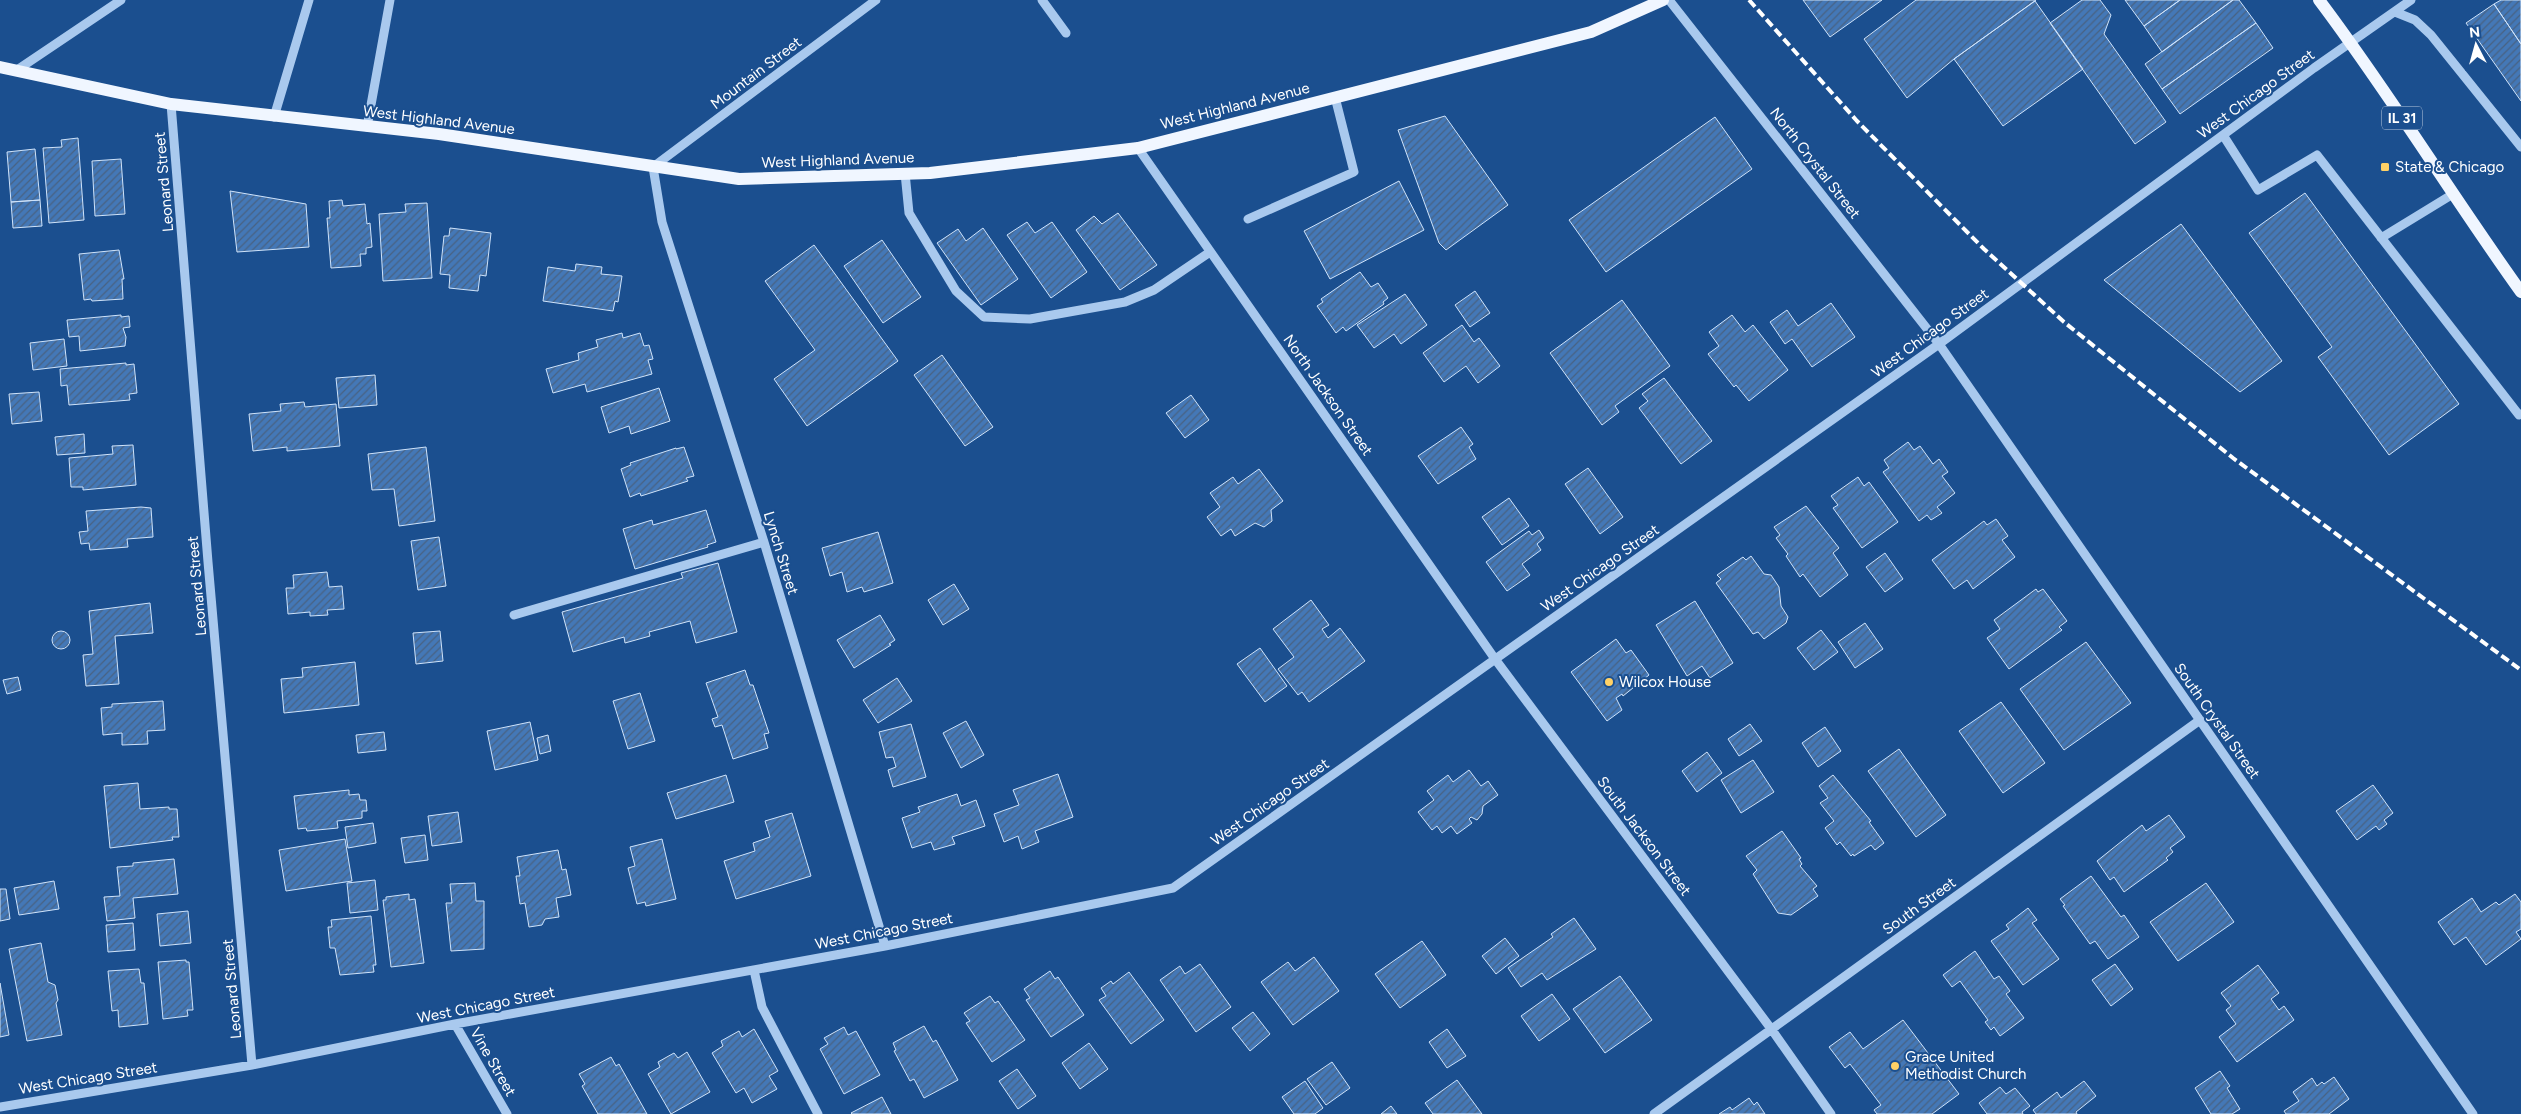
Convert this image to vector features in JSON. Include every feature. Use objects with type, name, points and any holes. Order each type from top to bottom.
[{"type":"main road","name":"West Highland Avenue","points":[[0,67],[171,104],[274,117],[440,134],[739,179],[930,173],[1138,148],[1591,32],[1663,0]]},
{"type":"main road","name":"IL 31","points":[[2319,0],[2350,42],[2521,292]]},
{"type":"street","points":[[17,70],[121,0]]},
{"type":"street","points":[[274,117],[309,0]]},
{"type":"street","points":[[367,127],[390,0]]},
{"type":"street","name":"Mountain Street","points":[[653,167],[876,0]]},
{"type":"street","points":[[1042,0],[1066,34]]},
{"type":"street","name":"North Crystal Street","points":[[1669,0],[1939,344]]},
{"type":"street","name":"West Chicago Street","points":[[0,1107],[252,1065],[455,1024],[884,946],[1174,888],[1939,344],[2350,42],[2411,0]]},
{"type":"street","points":[[2395,12],[2415,20],[2431,35],[2521,147]]},
{"type":"street","points":[[1248,220],[1354,172],[1335,97]]},
{"type":"street","name":"Leonard Street","points":[[171,104],[252,1065]]},
{"type":"street","points":[[2223,135],[2258,190],[2317,155],[2519,415],[2521,414]]},
{"type":"street","name":"North Jackson Street","points":[[1138,148],[1495,659]]},
{"type":"street","name":"Lynch Street","points":[[653,167],[662,222],[764,542],[884,946]]},
{"type":"street","points":[[905,173],[909,213],[956,291],[984,317],[1030,319],[1125,302],[1154,290],[1210,252]]},
{"type":"street","points":[[2381,238],[2453,194]]},
{"type":"street","name":"South Crystal Street","points":[[1939,344],[2473,1114]]},
{"type":"street","points":[[514,615],[764,542]]},
{"type":"street","name":"South Jackson Street","points":[[1495,659],[1772,1030],[1831,1114]]},
{"type":"street","name":"South Street","points":[[1654,1114],[2200,720]]},
{"type":"street","points":[[754,970],[762,1007],[818,1114]]},
{"type":"street","name":"Vine Street","points":[[455,1024],[507,1114]]},
{"type":"building","points":[[1803,0],[1882,0],[1830,37]]},
{"type":"building","points":[[1916,0],[2036,0],[1954,59],[1907,98],[1864,39]]},
{"type":"building","points":[[2082,0],[2100,0],[2111,15],[2104,34],[2166,122],[2135,144],[2050,23]]},
{"type":"building","points":[[2125,0],[2180,0],[2144,26]]},
{"type":"building","points":[[2180,0],[2233,0],[2162,52],[2144,26]]},
{"type":"building","points":[[2233,0],[2239,0],[2256,23],[2162,89],[2145,64]]},
{"type":"building","points":[[2501,0],[2521,0],[2521,44],[2494,4]]},
{"type":"building","points":[[2035,1],[2083,69],[2003,126],[1954,59]]},
{"type":"building","points":[[2494,4],[2521,44],[2521,101],[2466,23]]},
{"type":"building","points":[[2256,23],[2273,48],[2180,114],[2162,89]]},
{"type":"building","points":[[1445,116],[1508,205],[1446,250],[1439,243],[1398,130]]},
{"type":"building","points":[[1715,117],[1752,169],[1606,272],[1569,220]]},
{"type":"building","points":[[78,138],[84,220],[49,223],[43,148],[62,147],[61,140]]},
{"type":"building","points":[[35,149],[40,200],[11,202],[7,152]]},
{"type":"building","points":[[121,159],[125,214],[95,216],[92,161]]},
{"type":"building","points":[[1399,181],[1424,230],[1330,279],[1304,231]]},
{"type":"building","points":[[230,191],[306,204],[309,247],[237,252]]},
{"type":"building","points":[[2305,193],[2459,404],[2389,455],[2318,357],[2332,347],[2249,233]]},
{"type":"building","points":[[40,200],[42,226],[13,228],[11,202]]},
{"type":"building","points":[[342,200],[343,206],[365,204],[367,224],[370,223],[372,247],[366,248],[366,254],[360,254],[361,266],[331,268],[327,218],[330,218],[329,201]]},
{"type":"building","points":[[427,203],[432,278],[383,281],[379,214],[406,212],[405,204]]},
{"type":"building","points":[[1118,213],[1157,265],[1120,290],[1076,230],[1094,216],[1102,224]]},
{"type":"building","points":[[1027,222],[1035,233],[1052,222],[1087,272],[1051,298],[1007,235]]},
{"type":"building","points":[[2181,224],[2282,361],[2240,392],[2104,280]]},
{"type":"building","points":[[450,228],[491,233],[486,276],[480,275],[478,291],[449,288],[450,275],[440,274],[444,236],[449,236]]},
{"type":"building","points":[[983,228],[1018,279],[981,305],[937,243],[958,229],[966,241]]},
{"type":"building","points":[[882,240],[921,297],[883,323],[844,266]]},
{"type":"building","points":[[814,245],[898,361],[807,426],[774,379],[815,350],[765,281]]},
{"type":"building","points":[[119,250],[124,279],[122,279],[123,299],[84,300],[79,254]]},
{"type":"building","points":[[576,264],[602,267],[601,274],[622,276],[618,302],[615,301],[613,311],[543,301],[548,267],[575,271]]},
{"type":"building","points":[[1360,272],[1371,287],[1378,283],[1388,298],[1383,302],[1384,304],[1346,331],[1343,327],[1336,333],[1317,306],[1323,302],[1321,299]]},
{"type":"building","points":[[1475,291],[1490,313],[1470,327],[1455,305]]},
{"type":"building","points":[[1405,294],[1427,325],[1401,344],[1394,334],[1374,348],[1357,325]]},
{"type":"building","points":[[1622,300],[1670,366],[1615,406],[1619,412],[1602,425],[1550,353]]},
{"type":"building","points":[[1831,303],[1855,337],[1812,367],[1792,339],[1785,344],[1770,322],[1787,310],[1798,326]]},
{"type":"building","points":[[121,315],[121,317],[129,316],[130,327],[123,328],[126,337],[125,346],[80,351],[79,336],[69,337],[67,320]]},
{"type":"building","points":[[1732,315],[1745,332],[1753,325],[1788,370],[1749,401],[1736,385],[1734,387],[1708,354],[1719,346],[1709,332]]},
{"type":"building","points":[[1462,325],[1474,342],[1479,338],[1500,366],[1478,383],[1466,366],[1444,382],[1423,353]]},
{"type":"building","points":[[622,333],[623,338],[640,333],[644,346],[649,345],[653,359],[648,360],[652,374],[587,392],[585,384],[553,393],[546,369],[579,360],[578,353],[598,347],[596,340]]},
{"type":"building","points":[[64,339],[67,366],[33,370],[30,343]]},
{"type":"building","points":[[942,355],[993,427],[965,446],[914,375]]},
{"type":"building","points":[[126,363],[126,365],[134,364],[137,393],[129,394],[130,400],[69,405],[67,385],[61,386],[60,369]]},
{"type":"building","points":[[375,375],[377,405],[339,408],[336,378]]},
{"type":"building","points":[[1664,378],[1712,441],[1681,464],[1639,408],[1648,401],[1642,394]]},
{"type":"building","points":[[659,388],[670,421],[631,434],[629,426],[609,433],[601,407]]},
{"type":"building","points":[[39,392],[42,421],[12,424],[9,394]]},
{"type":"building","points":[[1191,395],[1209,420],[1185,438],[1166,413]]},
{"type":"building","points":[[304,402],[305,407],[336,404],[340,446],[287,451],[287,447],[253,451],[249,414],[281,411],[280,404]]},
{"type":"building","points":[[1461,427],[1473,444],[1469,447],[1476,459],[1438,484],[1418,456]]},
{"type":"building","points":[[84,434],[85,453],[57,455],[55,437]]},
{"type":"building","points":[[1908,442],[1914,450],[1920,446],[1933,464],[1939,459],[1948,472],[1942,476],[1955,493],[1937,507],[1942,513],[1931,520],[1927,515],[1919,521],[1883,472],[1889,468],[1884,460]]},
{"type":"building","points":[[133,445],[136,485],[83,490],[83,487],[71,487],[69,458],[113,454],[112,446]]},
{"type":"building","points":[[426,447],[435,521],[399,526],[394,489],[372,490],[368,454]]},
{"type":"building","points":[[684,447],[694,476],[686,478],[688,481],[641,496],[640,493],[630,497],[621,469],[631,465],[630,463]]},
{"type":"building","points":[[1588,468],[1623,517],[1600,534],[1565,484]]},
{"type":"building","points":[[1259,469],[1283,501],[1271,510],[1272,521],[1264,527],[1255,523],[1235,536],[1231,529],[1221,536],[1207,517],[1220,507],[1210,493],[1233,477],[1238,484]]},
{"type":"building","points":[[1858,477],[1864,486],[1869,482],[1898,522],[1862,548],[1833,508],[1838,505],[1831,496]]},
{"type":"building","points":[[1509,498],[1529,526],[1502,545],[1482,517]]},
{"type":"building","points":[[1806,506],[1839,548],[1833,553],[1848,575],[1820,597],[1803,574],[1800,577],[1786,556],[1788,554],[1776,538],[1780,535],[1774,527]]},
{"type":"building","points":[[151,508],[153,537],[127,539],[128,547],[90,550],[89,543],[81,544],[79,532],[88,531],[86,511]]},
{"type":"building","points":[[706,510],[716,542],[707,545],[708,547],[635,569],[623,529],[652,520],[653,525]]},
{"type":"building","points":[[1996,519],[2008,536],[2002,540],[2015,557],[1973,589],[1967,580],[1954,589],[1932,560],[1984,521],[1987,525]]},
{"type":"building","points":[[1539,530],[1544,538],[1537,544],[1541,550],[1522,564],[1530,575],[1507,591],[1486,562],[1529,531],[1532,535]]},
{"type":"building","points":[[878,532],[893,583],[864,592],[862,587],[847,592],[842,572],[830,576],[822,548]]},
{"type":"building","points":[[439,537],[446,586],[418,590],[411,541]]},
{"type":"building","points":[[1885,553],[1903,579],[1885,592],[1866,567]]},
{"type":"building","points":[[1751,556],[1764,574],[1771,575],[1779,587],[1781,606],[1788,617],[1786,623],[1764,639],[1758,632],[1753,634],[1716,583],[1721,579],[1717,575],[1743,557],[1746,560]]},
{"type":"building","points":[[718,563],[737,632],[696,643],[690,621],[649,632],[650,636],[625,643],[624,637],[573,652],[562,612],[683,578],[681,573]]},
{"type":"building","points":[[327,572],[329,587],[342,586],[344,609],[327,610],[328,615],[310,616],[310,612],[288,614],[286,588],[294,588],[293,575]]},
{"type":"building","points":[[954,584],[969,609],[943,625],[928,600]]},
{"type":"building","points":[[2036,589],[2038,592],[2043,589],[2067,621],[2059,627],[2062,630],[2009,669],[1987,638],[2000,629],[1994,620]]},
{"type":"building","points":[[1311,600],[1329,625],[1322,629],[1328,638],[1340,628],[1365,661],[1309,702],[1302,692],[1298,695],[1278,669],[1294,657],[1273,629]]},
{"type":"building","points":[[1695,601],[1733,663],[1710,678],[1702,666],[1687,676],[1656,625]]},
{"type":"building","points":[[150,603],[153,633],[115,636],[119,684],[86,686],[83,655],[93,654],[89,611]]},
{"type":"building","points":[[880,615],[895,640],[889,644],[891,645],[854,668],[837,640]]},
{"type":"building","points":[[1865,623],[1883,649],[1855,668],[1838,642]]},
{"type":"building","points":[[1821,630],[1838,652],[1814,670],[1797,648]]},
{"type":"building","points":[[61,631],[67,634],[70,640],[67,646],[61,649],[55,646],[52,640],[55,634]]},
{"type":"building","points":[[440,631],[443,661],[416,664],[413,633]]},
{"type":"building","name":"Wilcox House","points":[[1616,639],[1626,653],[1631,650],[1649,675],[1623,696],[1622,694],[1616,698],[1622,710],[1607,721],[1571,672]]},
{"type":"building","points":[[2086,642],[2131,703],[2064,750],[2020,689]]},
{"type":"building","points":[[1260,648],[1287,686],[1265,702],[1237,664]]},
{"type":"building","points":[[355,662],[359,705],[284,713],[281,679],[303,677],[302,668]]},
{"type":"building","points":[[745,670],[750,685],[753,685],[769,733],[764,734],[768,748],[733,759],[722,725],[715,727],[712,719],[718,717],[706,683]]},
{"type":"building","points":[[18,677],[21,690],[7,694],[3,680]]},
{"type":"building","points":[[897,678],[912,701],[878,723],[863,700]]},
{"type":"building","points":[[640,693],[655,741],[628,749],[613,701]]},
{"type":"building","points":[[163,701],[165,730],[147,731],[148,744],[122,745],[122,733],[103,735],[101,708],[112,707],[112,704]]},
{"type":"building","points":[[2001,702],[2045,763],[2003,793],[1959,731]]},
{"type":"building","points":[[966,721],[984,755],[961,768],[943,733]]},
{"type":"building","points":[[530,722],[538,760],[495,770],[487,731]]},
{"type":"building","points":[[911,724],[926,777],[893,787],[888,770],[896,767],[893,757],[886,758],[879,732]]},
{"type":"building","points":[[1750,724],[1762,741],[1739,756],[1728,739]]},
{"type":"building","points":[[1825,727],[1841,751],[1818,767],[1802,743]]},
{"type":"building","points":[[384,732],[386,750],[358,753],[356,735]]},
{"type":"building","points":[[548,735],[551,751],[540,754],[537,738]]},
{"type":"building","points":[[1899,749],[1946,815],[1916,837],[1868,771]]},
{"type":"building","points":[[1707,752],[1722,773],[1697,792],[1682,771]]},
{"type":"building","points":[[1753,760],[1774,792],[1741,813],[1721,780]]},
{"type":"building","points":[[1469,770],[1481,786],[1488,781],[1498,795],[1483,806],[1482,814],[1477,820],[1471,817],[1469,819],[1472,823],[1457,834],[1451,826],[1442,833],[1437,826],[1432,830],[1418,812],[1434,800],[1427,791],[1448,775],[1453,782]]},
{"type":"building","points":[[1058,774],[1073,817],[1035,831],[1039,842],[1022,849],[1018,836],[1004,842],[994,814],[1019,805],[1013,790]]},
{"type":"building","points":[[726,775],[734,802],[676,819],[667,793]]},
{"type":"building","points":[[1833,775],[1871,821],[1869,822],[1884,843],[1875,850],[1871,845],[1851,856],[1840,842],[1837,845],[1825,828],[1834,821],[1820,803],[1828,798],[1819,786]]},
{"type":"building","points":[[138,783],[140,809],[169,807],[169,809],[177,809],[179,837],[172,837],[173,840],[110,848],[104,786]]},
{"type":"building","points":[[2373,785],[2393,813],[2384,820],[2387,824],[2379,830],[2376,826],[2357,840],[2336,811]]},
{"type":"building","points":[[349,790],[349,795],[359,794],[360,800],[366,800],[367,811],[362,811],[362,818],[337,821],[338,828],[307,831],[306,828],[298,829],[294,796]]},
{"type":"building","points":[[957,794],[961,806],[976,800],[985,826],[952,837],[955,844],[934,850],[931,842],[912,848],[902,818],[920,812],[918,807]]},
{"type":"building","points":[[458,812],[462,842],[432,846],[428,816]]},
{"type":"building","points":[[792,813],[811,876],[736,899],[724,861],[755,851],[753,843],[770,837],[765,821]]},
{"type":"building","points":[[2169,815],[2185,837],[2170,848],[2173,852],[2166,858],[2168,860],[2124,892],[2114,877],[2110,880],[2097,861],[2142,825],[2146,831]]},
{"type":"building","points":[[373,823],[376,843],[348,848],[345,827]]},
{"type":"building","points":[[1782,831],[1801,858],[1799,859],[1802,864],[1800,866],[1817,886],[1813,889],[1818,896],[1791,915],[1778,913],[1753,874],[1757,870],[1746,856]]},
{"type":"building","points":[[425,835],[428,860],[405,863],[401,838]]},
{"type":"building","points":[[345,839],[352,881],[286,891],[279,850]]},
{"type":"building","points":[[662,839],[676,899],[646,906],[645,902],[637,904],[628,868],[635,866],[630,847]]},
{"type":"building","points":[[558,850],[562,870],[566,869],[571,895],[556,898],[559,917],[545,919],[542,925],[529,927],[525,903],[520,904],[516,876],[520,876],[517,857]]},
{"type":"building","points":[[174,859],[178,894],[133,898],[135,918],[107,921],[104,897],[120,896],[117,867],[133,866],[133,863]]},
{"type":"building","points":[[2091,876],[2121,917],[2124,915],[2139,937],[2108,959],[2095,941],[2090,944],[2060,899]]},
{"type":"building","points":[[375,880],[378,910],[350,913],[347,883]]},
{"type":"building","points":[[54,881],[59,909],[19,915],[14,888]]},
{"type":"building","points":[[475,883],[476,901],[484,901],[484,949],[451,951],[446,903],[452,903],[450,884]]},
{"type":"building","points":[[2206,883],[2234,922],[2178,961],[2150,922]]},
{"type":"building","points":[[0,889],[6,889],[10,919],[0,921]]},
{"type":"building","points":[[409,894],[409,900],[415,899],[424,963],[391,967],[383,900],[386,900],[386,897]]},
{"type":"building","points":[[2515,894],[2521,902],[2521,929],[2516,932],[2521,939],[2486,965],[2466,937],[2454,945],[2438,922],[2472,898],[2481,912],[2496,902],[2499,905]]},
{"type":"building","points":[[2028,908],[2037,920],[2032,923],[2059,959],[2023,985],[1991,941],[2009,929],[2006,925]]},
{"type":"building","points":[[188,911],[191,943],[160,946],[157,914]]},
{"type":"building","points":[[371,916],[376,965],[373,965],[374,972],[340,975],[335,948],[330,948],[328,927],[332,927],[331,920]]},
{"type":"building","points":[[1574,918],[1596,949],[1547,980],[1542,973],[1521,987],[1508,968],[1553,937],[1551,934]]},
{"type":"building","points":[[133,923],[135,950],[108,952],[106,925]]},
{"type":"building","points":[[1505,938],[1519,956],[1496,974],[1482,956]]},
{"type":"building","points":[[1422,941],[1446,975],[1400,1008],[1375,974]]},
{"type":"building","points":[[41,943],[48,982],[55,985],[58,1000],[56,1003],[62,1035],[27,1041],[9,949]]},
{"type":"building","points":[[1975,951],[1994,979],[1999,976],[2010,991],[2006,994],[2024,1018],[2000,1036],[1994,1027],[1991,1030],[1985,1022],[1988,1020],[1960,981],[1952,987],[1943,975]]},
{"type":"building","points":[[1314,957],[1339,991],[1293,1025],[1261,982],[1288,962],[1295,971]]},
{"type":"building","points":[[186,960],[186,962],[189,962],[193,1010],[187,1010],[188,1016],[163,1019],[158,962]]},
{"type":"building","points":[[1200,964],[1231,1007],[1196,1032],[1160,980],[1180,966],[1185,974]]},
{"type":"building","points":[[2115,964],[2133,989],[2111,1006],[2092,980]]},
{"type":"building","points":[[2258,965],[2279,993],[2271,999],[2279,1010],[2284,1006],[2294,1020],[2237,1062],[2219,1037],[2236,1024],[2226,1010],[2231,1006],[2221,993]]},
{"type":"building","points":[[139,969],[141,983],[144,983],[148,1024],[119,1027],[118,1010],[112,1011],[108,971]]},
{"type":"building","points":[[1050,971],[1055,979],[1058,977],[1084,1015],[1051,1037],[1026,1000],[1030,998],[1024,989]]},
{"type":"building","points":[[1129,972],[1164,1020],[1131,1044],[1099,1000],[1106,996],[1101,988],[1111,981],[1113,984]]},
{"type":"building","points":[[1620,976],[1652,1020],[1605,1053],[1573,1009]]},
{"type":"building","points":[[0,983],[9,1035],[0,1037]]},
{"type":"building","points":[[1552,994],[1570,1019],[1539,1041],[1521,1016]]},
{"type":"building","points":[[990,996],[995,1003],[998,1001],[1025,1040],[992,1062],[966,1023],[970,1021],[964,1013]]},
{"type":"building","points":[[1253,1012],[1270,1034],[1250,1051],[1232,1028]]},
{"type":"building","name":"Grace United Methodist Church","points":[[1903,1020],[1959,1094],[1932,1114],[1877,1114],[1874,1110],[1881,1105],[1850,1064],[1845,1068],[1829,1047],[1850,1032],[1863,1049]]},
{"type":"building","points":[[924,1026],[933,1042],[936,1040],[958,1080],[924,1098],[914,1079],[910,1081],[894,1051],[896,1050],[893,1043]]},
{"type":"building","points":[[844,1027],[848,1035],[856,1031],[880,1075],[844,1094],[820,1049],[828,1044],[824,1038]]},
{"type":"building","points":[[754,1029],[778,1071],[769,1076],[777,1089],[752,1103],[744,1088],[736,1093],[712,1053],[723,1046],[721,1041],[739,1031],[742,1037]]},
{"type":"building","points":[[1447,1029],[1466,1056],[1447,1068],[1429,1042]]},
{"type":"building","points":[[1089,1043],[1108,1069],[1080,1089],[1062,1063]]},
{"type":"building","points":[[687,1052],[710,1092],[671,1114],[648,1074],[660,1067],[658,1062],[674,1053],[678,1058]]},
{"type":"building","points":[[611,1057],[616,1066],[619,1064],[647,1114],[598,1114],[582,1086],[585,1084],[579,1074]]},
{"type":"building","points":[[1332,1062],[1350,1088],[1326,1105],[1307,1079]]},
{"type":"building","points":[[1017,1069],[1036,1096],[1018,1109],[999,1081]]},
{"type":"building","points":[[2220,1071],[2230,1086],[2227,1088],[2240,1109],[2232,1114],[2211,1114],[2195,1088]]},
{"type":"building","points":[[2334,1077],[2349,1099],[2329,1114],[2286,1114],[2284,1111],[2299,1101],[2293,1092],[2312,1078],[2317,1086],[2322,1082],[2324,1084]]},
{"type":"building","points":[[1457,1080],[1482,1114],[1433,1114],[1425,1103]]},
{"type":"building","points":[[1305,1081],[1323,1108],[1315,1114],[1294,1114],[1282,1097]]},
{"type":"building","points":[[2084,1081],[2096,1096],[2076,1112],[2077,1114],[2036,1114],[2033,1110],[2057,1092],[2061,1098]]},
{"type":"building","points":[[2000,1087],[2006,1094],[2015,1088],[2030,1106],[2022,1112],[2023,1114],[1987,1114],[1979,1103]]},
{"type":"building","points":[[882,1097],[891,1114],[851,1113]]},
{"type":"building","points":[[1749,1098],[1754,1105],[1757,1102],[1765,1114],[1719,1114],[1730,1107],[1732,1110]]},
{"type":"building","points":[[1391,1106],[1397,1114],[1381,1114]]},
{"type":"railway","points":[[1749,0],[1857,121],[1984,249],[2064,322],[2233,458],[2521,670]]},
{"type":"place","name":"State & Chicago","points":[[2385,167]]},
{"type":"place","name":"Wilcox House","points":[[1609,682]]},
{"type":"place","name":"Grace United Methodist Church","points":[[1895,1066]]}]
